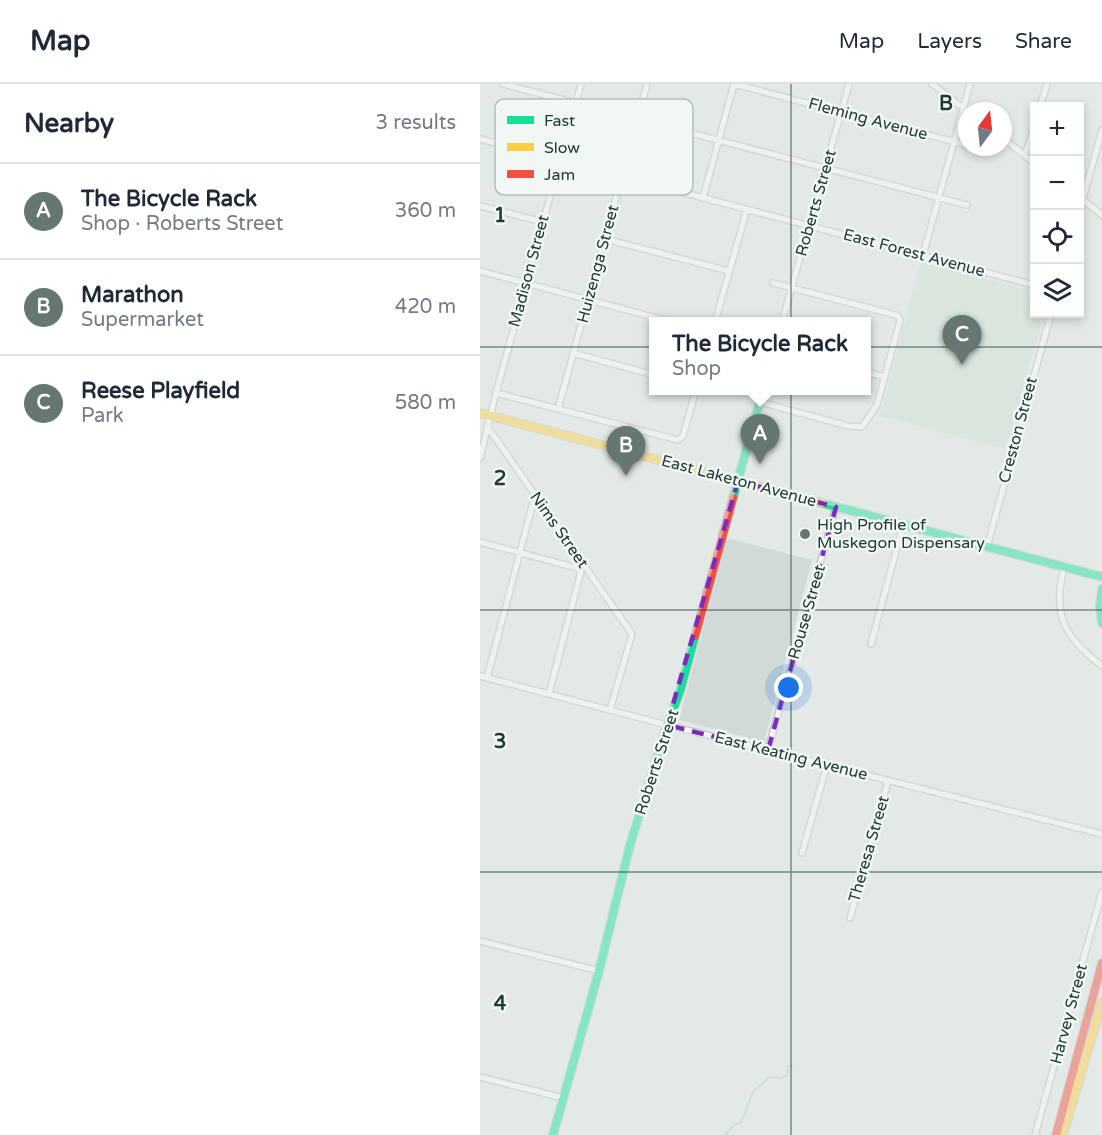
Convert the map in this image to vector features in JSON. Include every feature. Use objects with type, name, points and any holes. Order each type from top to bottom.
[{"type":"main road","name":"Roberts Street","points":[[553,1135],[599,971],[630,845],[667,725],[680,692],[762,395]]},
{"type":"main road","name":"East Laketon Avenue","points":[[480,413],[1102,577]]},
{"type":"main road","points":[[1102,589],[1100,606],[1102,622]]},
{"type":"main road","points":[[1056,1135],[1102,963]]},
{"type":"main road","points":[[1063,1135],[1102,1002]]},
{"type":"street","points":[[503,84],[560,99]]},
{"type":"street","name":"Madison Street","points":[[576,99],[581,84]]},
{"type":"street","name":"Huizenga Street","points":[[643,99],[647,84]]},
{"type":"street","points":[[703,198],[734,84]]},
{"type":"street","name":"Fleming Avenue","points":[[734,84],[958,143]]},
{"type":"street","name":"Roberts Street","points":[[783,317],[849,84]]},
{"type":"street","points":[[932,84],[958,104]]},
{"type":"street","points":[[966,102],[970,84]]},
{"type":"street","points":[[1041,102],[1047,84]]},
{"type":"street","points":[[923,255],[958,130]]},
{"type":"street","points":[[1084,188],[1102,130]]},
{"type":"street","points":[[693,133],[967,205]]},
{"type":"street","name":"East Forest Avenue","points":[[480,139],[495,143]]},
{"type":"street","points":[[1025,155],[1030,141]]},
{"type":"street","points":[[1012,145],[1030,159]]},
{"type":"street","name":"Madison Street","points":[[480,458],[550,195]]},
{"type":"street","name":"Huizenga Street","points":[[558,409],[617,195]]},
{"type":"street","name":"East Forest Avenue","points":[[691,195],[1030,284]]},
{"type":"street","points":[[1084,200],[1102,215]]},
{"type":"street","points":[[480,206],[543,222]]},
{"type":"street","points":[[716,317],[747,209]]},
{"type":"street","points":[[605,239],[729,271]]},
{"type":"street","points":[[480,271],[657,317]]},
{"type":"street","points":[[760,402],[858,428],[864,426],[877,405],[900,319],[896,315],[773,284]]},
{"type":"street","name":"Creston Street","points":[[987,547],[1050,318]]},
{"type":"street","points":[[573,353],[649,374]]},
{"type":"street","points":[[871,373],[885,377]]},
{"type":"street","points":[[496,393],[676,440],[684,436],[695,395]]},
{"type":"street","name":"Nims Street","points":[[487,426],[632,634],[610,710]]},
{"type":"street","points":[[483,677],[535,495]]},
{"type":"street","name":"Rouse Street","points":[[768,750],[836,507]]},
{"type":"street","points":[[871,644],[903,525]]},
{"type":"street","points":[[480,542],[581,571],[549,694]]},
{"type":"street","points":[[1064,568],[1059,596],[1062,616],[1075,642],[1102,666]]},
{"type":"street","name":"East Keating Avenue","points":[[483,677],[1102,834]]},
{"type":"street","points":[[802,853],[827,765]]},
{"type":"street","name":"Theresa Street","points":[[850,918],[888,781]]},
{"type":"street","name":"Harvey Street","points":[[1035,1135],[1102,892]]},
{"type":"street","points":[[480,941],[599,971]]},
{"type":"street","points":[[480,1077],[563,1098]]},
{"type":"highlighted area","points":[[738,481],[836,507],[768,750],[667,725]]},
{"type":"shaded area","points":[[727,538],[812,560],[764,742],[679,720]]},
{"type":"green space","points":[[921,262],[1030,290],[1030,318],[1043,318],[1006,449],[880,416]]},
{"type":"waterway","points":[[725,1135],[734,1125],[741,1123],[753,1092],[769,1077],[787,1076],[788,1067],[792,1065]]},
{"type":"traffic: fast","points":[[733,498],[762,395]]},
{"type":"traffic: fast","points":[[822,503],[1102,577]]},
{"type":"traffic: fast","points":[[1102,589],[1100,606],[1102,623]]},
{"type":"traffic: fast","points":[[553,1135],[599,971],[630,845],[667,725],[680,691],[695,636]]},
{"type":"traffic: slow","points":[[480,413],[822,503]]},
{"type":"traffic: slow","points":[[1063,1135],[1102,1002]]},
{"type":"traffic: jam","points":[[695,636],[733,498]]},
{"type":"traffic: jam","points":[[1056,1135],[1102,963]]},
{"type":"place","name":"Reese Playfield","points":[[962,365]]},
{"type":"place","name":"The Bicycle Rack","points":[[760,464]]},
{"type":"place","name":"Marathon","points":[[626,476]]},
{"type":"place","name":"High Profile of Muskegon Dispensary","points":[[805,534]]}]
